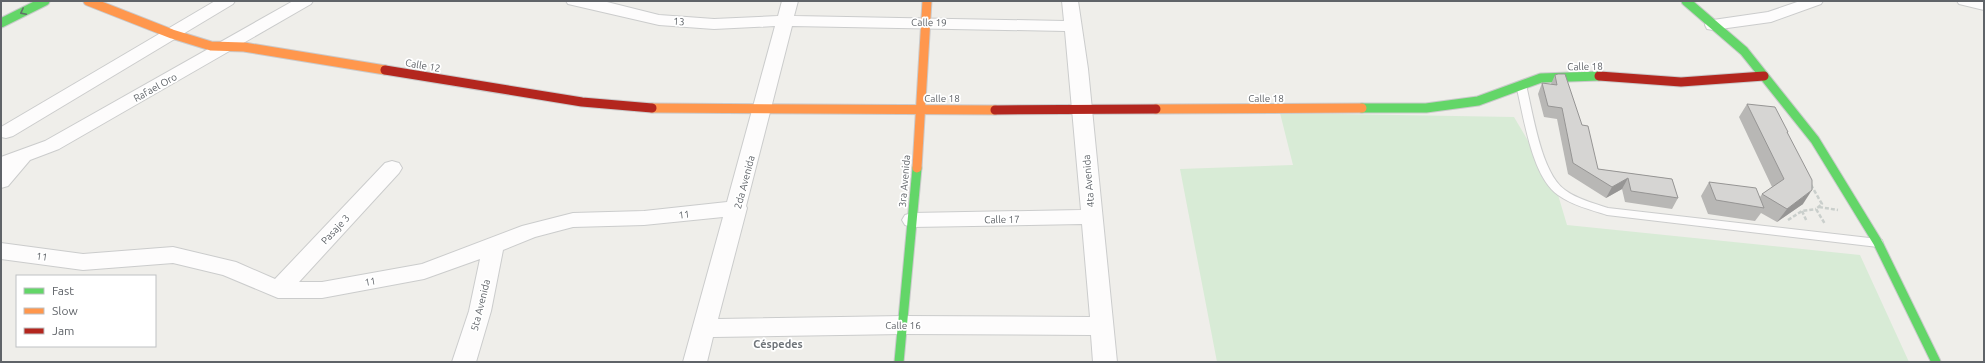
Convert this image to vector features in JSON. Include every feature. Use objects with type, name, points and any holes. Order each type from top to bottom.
[{"type":"street","points":[[1,23],[45,1]]},
{"type":"street","name":"Calle 12","points":[[88,1],[172,34],[211,46],[244,47],[328,59],[582,102],[652,108],[763,108]]},
{"type":"street","points":[[1,182],[25,154],[25,144],[3,131],[227,1]]},
{"type":"street","name":"Rafael Oro","points":[[1,164],[52,145],[305,1]]},
{"type":"street","name":"13","points":[[574,1],[603,6],[629,6],[659,20],[714,24],[785,21]]},
{"type":"street","name":"2da Avenida","points":[[695,362],[737,208],[790,1]]},
{"type":"street","name":"3ra Avenida","points":[[899,362],[912,220],[927,1]]},
{"type":"street","name":"4ta Avenida","points":[[1070,1],[1082,109],[1105,362]]},
{"type":"street","points":[[1686,1],[1744,51],[1815,140],[1878,243],[1936,362]]},
{"type":"street","points":[[1713,25],[1771,17],[1815,1]]},
{"type":"street","points":[[1965,1],[1984,5]]},
{"type":"street","name":"Calle 19","points":[[785,21],[926,22],[1072,26]]},
{"type":"street","name":"Calle 18","points":[[763,108],[920,110],[1426,108],[1478,101],[1541,78],[1596,76],[1681,82],[1764,76]]},
{"type":"street","name":"Pasaje 3","points":[[278,290],[392,168]]},
{"type":"street","name":"11","points":[[1,251],[83,262],[172,255],[228,268],[278,290],[322,290],[424,271],[493,246],[529,231],[573,220],[644,218],[737,208]]},
{"type":"street","name":"Calle 17","points":[[912,220],[1092,217]]},
{"type":"street","name":"5ta Avenida","points":[[464,362],[480,311],[493,246]]},
{"type":"street","name":"Calle 16","points":[[704,328],[903,325],[1102,326]]},
{"type":"lane","points":[[1522,85],[1542,165],[1556,188],[1576,202],[1607,211],[1878,243]]},
{"type":"path","points":[[1794,222],[1788,221],[1788,219],[1802,211],[1816,209],[1822,204],[1810,183]]},
{"type":"path","points":[[1816,209],[1827,227]]},
{"type":"path","points":[[1802,211],[1808,221],[1805,223]]},
{"type":"green space","points":[[1280,113],[1514,117],[1556,188],[1567,225],[1860,255],[1909,362],[1217,362],[1180,169],[1293,165]]},
{"type":"building","points":[[1565,74],[1582,125],[1588,126],[1598,169],[1672,179],[1678,198],[1631,191],[1628,178],[1612,187],[1573,163],[1562,108],[1548,106],[1542,83],[1557,85],[1555,75]]},
{"type":"building","points":[[1747,104],[1775,107],[1812,180],[1812,190],[1787,209],[1762,194],[1784,179]]},
{"type":"building","points":[[1709,182],[1756,188],[1764,208],[1716,200]]},
{"type":"traffic: fast","points":[[1,23],[45,1]]},
{"type":"traffic: fast","points":[[1686,1],[1744,51],[1815,140],[1878,243],[1936,362]]},
{"type":"traffic: fast","points":[[1362,108],[1426,108],[1478,101],[1541,78],[1599,76]]},
{"type":"traffic: fast","points":[[899,362],[917,168]]},
{"type":"traffic: slow","points":[[88,1],[172,34],[211,46],[244,47],[385,70]]},
{"type":"traffic: slow","points":[[917,168],[927,1]]},
{"type":"traffic: slow","points":[[652,108],[995,110]]},
{"type":"traffic: slow","points":[[1156,109],[1362,108]]},
{"type":"traffic: jam","points":[[385,70],[582,102],[652,108]]},
{"type":"traffic: jam","points":[[1599,76],[1681,82],[1764,76]]},
{"type":"traffic: jam","points":[[995,110],[1156,109]]},
{"type":"district","name":"Céspedes","points":[[778,344]]}]
